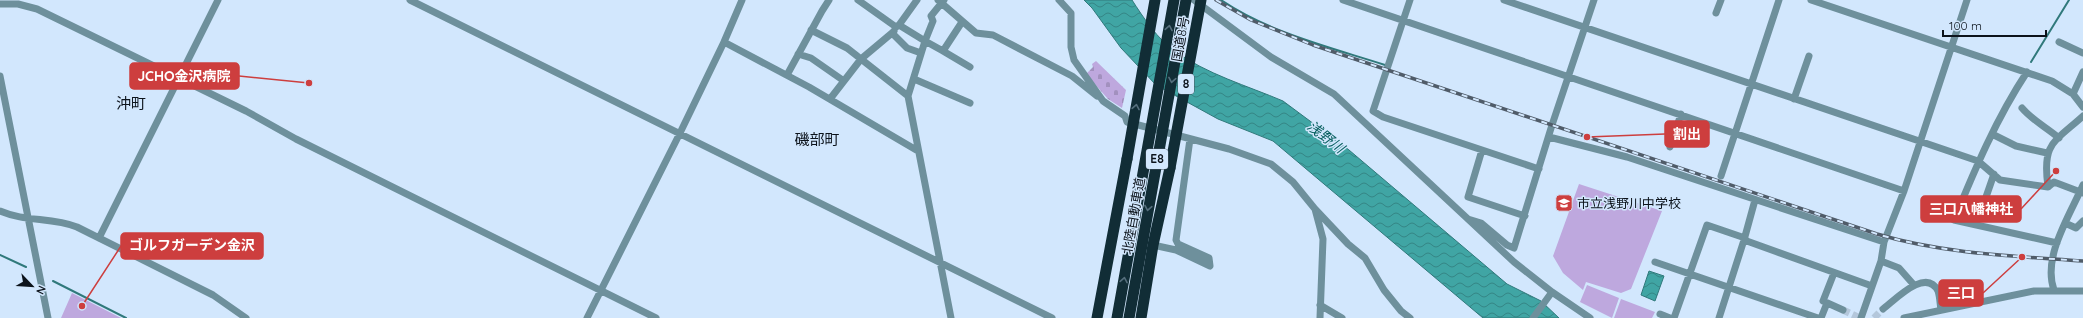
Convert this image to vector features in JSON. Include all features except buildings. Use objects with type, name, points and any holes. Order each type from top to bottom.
[{"type":"highway","points":[[1097,318],[1155,0]]},
{"type":"highway","name":"北陸自動車道","points":[[1117,318],[1174,0]]},
{"type":"highway","name":"北陸自動車道","points":[[1129,318],[1186,0]]},
{"type":"highway","name":"国道8号","points":[[1141,318],[1153,245],[1170,168],[1201,0]]},
{"type":"street","points":[[99,238],[218,0]]},
{"type":"street","points":[[410,0],[1052,318]]},
{"type":"street","points":[[587,318],[680,133],[724,42],[742,0]]},
{"type":"street","points":[[787,75],[829,0]]},
{"type":"street","points":[[858,0],[896,28],[925,41],[970,67]]},
{"type":"street","points":[[830,99],[861,59],[896,28],[917,0]]},
{"type":"street","points":[[1059,0],[1072,13],[1071,47],[1074,60],[1103,101]]},
{"type":"street","points":[[1194,0],[1271,57],[1334,94],[1514,262],[1552,292],[1590,318]]},
{"type":"street","points":[[1343,0],[1735,132],[1904,191]]},
{"type":"street","points":[[1410,0],[1402,20],[1373,111],[1383,116],[1539,169]]},
{"type":"street","points":[[1504,0],[1978,161],[2000,180],[2048,187],[2054,182],[2082,190],[2065,223],[2052,259],[2050,280],[2054,290]]},
{"type":"street","points":[[1466,218],[1481,223],[1507,245],[1514,248],[1594,0]]},
{"type":"street","points":[[1716,13],[1721,0]]},
{"type":"street","points":[[1721,176],[1779,0]]},
{"type":"street","points":[[1811,0],[2052,81],[2073,94],[2083,107]]},
{"type":"street","points":[[1861,318],[1881,261],[1884,242],[1904,191],[1967,0]]},
{"type":"street","points":[[951,318],[908,96],[921,53],[933,21],[931,16],[941,1],[962,22],[976,33],[993,35],[1072,76],[1103,101],[1125,116],[1127,122],[1229,149],[1271,164],[1293,182],[1315,209],[1348,244],[1365,258],[1384,290],[1401,311],[1410,318]]},
{"type":"street","points":[[0,4],[18,4],[37,9],[246,111],[296,139],[656,318]]},
{"type":"street","points":[[942,51],[962,22]]},
{"type":"street","points":[[896,28],[907,48],[921,53]]},
{"type":"street","points":[[811,30],[847,48],[908,96]]},
{"type":"street","points":[[724,42],[830,99],[918,151]]},
{"type":"street","points":[[2059,42],[2083,53]]},
{"type":"street","points":[[798,54],[811,58],[844,81]]},
{"type":"street","points":[[1794,99],[1809,56]]},
{"type":"street","points":[[2027,72],[2006,104],[1978,161],[1954,220],[2057,244]]},
{"type":"street","points":[[2073,94],[2083,72]]},
{"type":"street","points":[[0,76],[48,318]]},
{"type":"street","points":[[914,79],[970,103]]},
{"type":"street","points":[[2022,108],[2031,118],[2037,120],[2059,138]]},
{"type":"street","points":[[1670,147],[1681,114]]},
{"type":"street","points":[[2048,187],[2047,153],[2051,145],[2083,116]]},
{"type":"street","points":[[1992,134],[2016,146],[2047,153]]},
{"type":"street","points":[[1549,137],[1627,157],[1884,242]]},
{"type":"street","points":[[1153,245],[1176,250],[1210,266],[1209,258],[1178,244],[1176,240],[1190,139]]},
{"type":"street","points":[[1482,150],[1468,197],[1525,216]]},
{"type":"street","points":[[1986,197],[1994,174]]},
{"type":"street","points":[[1719,318],[1745,239],[1755,200]]},
{"type":"street","points":[[1315,209],[1323,238],[1320,318]]},
{"type":"street","points":[[0,211],[28,219],[65,223],[99,238],[213,295],[246,318]]},
{"type":"street","points":[[2065,223],[2076,228],[2083,221]]},
{"type":"street","points":[[1674,318],[1707,225],[1872,286]]},
{"type":"street","points":[[1881,261],[1899,268],[1914,285]]},
{"type":"street","points":[[1655,262],[1820,318],[1827,303]]},
{"type":"street","points":[[1834,273],[1823,301],[1842,310]]},
{"type":"street","points":[[1883,309],[1914,285],[1924,282],[1935,287],[1939,293],[1941,310]]},
{"type":"street","points":[[1904,318],[2034,291],[2083,291]]},
{"type":"street","points":[[1533,318],[1552,292]]},
{"type":"street","points":[[1320,305],[1342,318]]},
{"type":"street","points":[[1660,314],[1670,318]]},
{"type":"green space","points":[[1096,61],[1126,90],[1122,108],[1108,99],[1086,74],[1093,67],[1092,64]]},
{"type":"green space","points":[[1579,184],[1662,211],[1631,289],[1621,293],[1586,282],[1583,290],[1563,273],[1553,256]]},
{"type":"green space","points":[[1587,285],[1619,298],[1612,318],[1580,302]]},
{"type":"green space","points":[[72,293],[121,318],[61,318]]},
{"type":"green space","points":[[1621,299],[1655,312],[1652,318],[1614,318]]},
{"type":"water","name":"浅野川","points":[[1084,0],[1132,0],[1151,28],[1163,41],[1187,59],[1214,73],[1283,101],[1349,150],[1507,284],[1541,301],[1559,318],[1483,318],[1273,141],[1218,119],[1156,85],[1121,48],[1092,8]]},
{"type":"water","points":[[1649,271],[1664,276],[1655,301],[1641,295]]},
{"type":"waterway","points":[[1221,0],[1259,22],[1300,38],[1385,65]]},
{"type":"waterway","points":[[2031,62],[2069,0]]},
{"type":"waterway","points":[[0,255],[26,267]]},
{"type":"waterway","points":[[53,281],[126,318]]},
{"type":"tunnel","points":[[1874,318],[1883,309]]},
{"type":"tunnel","points":[[1843,310],[1860,318]]},
{"type":"railway","points":[[1216,0],[1251,20],[1313,45],[1877,234],[1902,241],[1953,250],[2005,256],[2083,261]]},
{"type":"place","name":"JCHO金沢病院","points":[[309,83]]},
{"type":"place","name":"割出","points":[[1587,137]]},
{"type":"place","name":"三口八幡神社","points":[[2056,171]]},
{"type":"place","name":"市立浅野川中学校","points":[[1564,203]]},
{"type":"place","name":"三口","points":[[2022,257]]},
{"type":"place","name":"ゴルフガーデン金沢","points":[[82,306]]},
{"type":"district","name":"沖町","points":[[131,104]]},
{"type":"district","name":"磯部町","points":[[817,140]]}]
